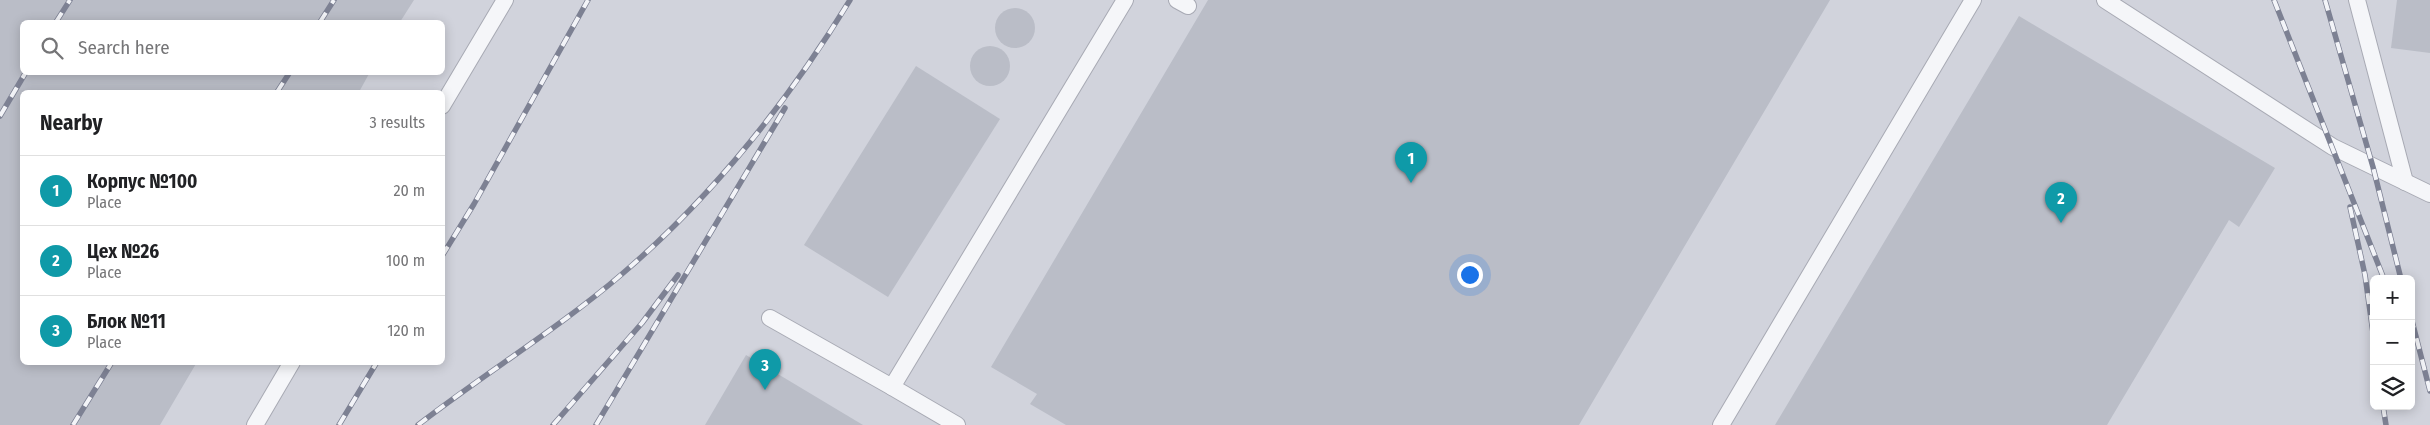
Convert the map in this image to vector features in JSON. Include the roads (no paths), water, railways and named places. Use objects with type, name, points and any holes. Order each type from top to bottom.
[{"type":"lane","points":[[445,101],[505,0]]},
{"type":"lane","points":[[892,387],[1126,0]]},
{"type":"lane","points":[[1721,425],[1973,0]]},
{"type":"lane","points":[[2105,0],[2333,147],[2430,194]]},
{"type":"lane","points":[[2357,0],[2405,182]]},
{"type":"lane","points":[[770,318],[957,425]]},
{"type":"lane","points":[[255,425],[290,365]]},
{"type":"railway","points":[[57,20],[70,0]]},
{"type":"railway","points":[[321,20],[334,0]]},
{"type":"railway","points":[[445,251],[474,204],[588,0]]},
{"type":"railway","points":[[418,425],[598,294],[687,213],[718,180],[774,111],[801,75],[850,0]]},
{"type":"railway","points":[[2274,0],[2382,275]]},
{"type":"railway","points":[[2325,0],[2373,167],[2400,275]]},
{"type":"railway","points":[[0,116],[24,75]]},
{"type":"railway","points":[[278,90],[288,75]]},
{"type":"railway","points":[[596,425],[785,108]]},
{"type":"railway","points":[[2350,207],[2365,275],[2371,320]]},
{"type":"railway","points":[[553,425],[642,323],[678,275]]},
{"type":"railway","points":[[2412,320],[2430,391]]},
{"type":"railway","points":[[73,425],[110,365]]},
{"type":"railway","points":[[339,425],[375,365]]},
{"type":"railway","points":[[2384,410],[2386,425]]},
{"type":"place","name":"Корпус №100","points":[[1411,183]]},
{"type":"place","name":"Цех №26","points":[[2061,223]]},
{"type":"place","name":"Блок №11","points":[[765,390]]}]
